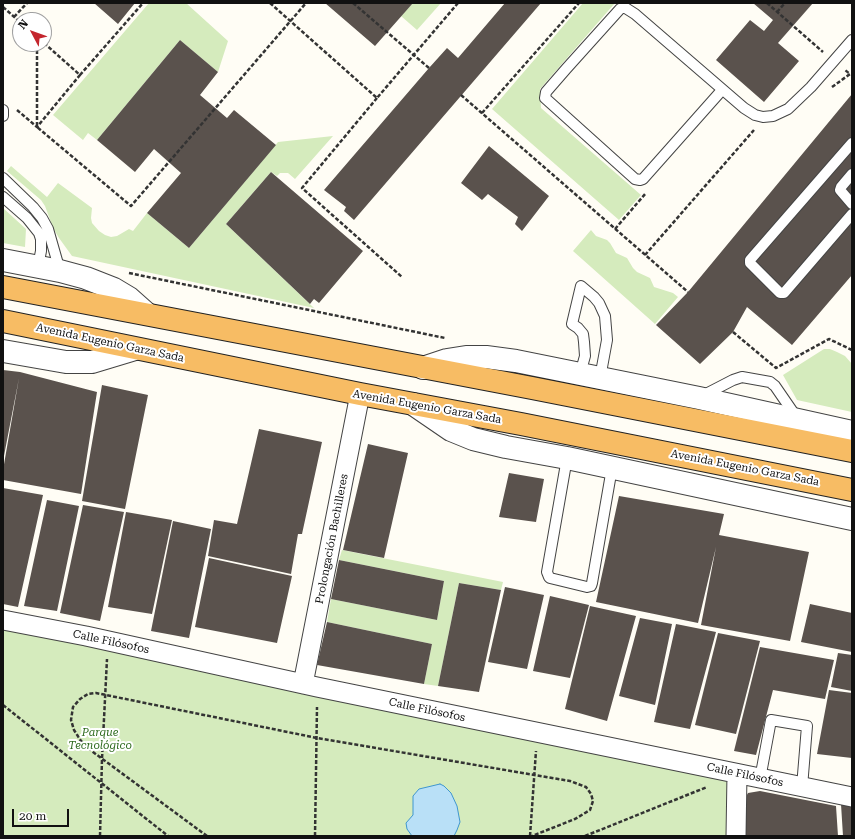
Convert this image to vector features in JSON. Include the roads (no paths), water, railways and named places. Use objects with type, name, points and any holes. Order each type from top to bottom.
[{"type":"highway","points":[[3,287],[852,451]]},
{"type":"highway","name":"Avenida Eugenio Garza Sada","points":[[3,321],[360,394],[522,424],[852,490]]},
{"type":"street","points":[[3,260],[38,266],[86,278],[114,289],[129,298],[147,314]]},
{"type":"street","points":[[3,351],[66,362],[92,362],[135,349]]},
{"type":"street","points":[[423,368],[447,360],[466,357],[486,357],[516,361],[699,398],[852,432]]},
{"type":"street","name":"Prolongación Bachilleres","points":[[310,685],[360,394]]},
{"type":"street","points":[[413,404],[452,430],[473,439],[852,518]]},
{"type":"street","name":"Calle Filósofos","points":[[3,620],[852,797]]},
{"type":"street","points":[[736,836],[738,774]]},
{"type":"lane","points":[[722,90],[643,180],[635,179],[545,98],[546,92],[620,9],[624,7],[635,14],[744,108],[755,115],[763,117],[773,116],[788,109],[811,86],[852,40]]},
{"type":"lane","points":[[3,110],[3,116]]},
{"type":"lane","points":[[852,142],[750,260],[750,263],[782,294],[852,214]]},
{"type":"lane","points":[[852,174],[840,190],[852,204]]},
{"type":"lane","points":[[3,178],[33,207],[42,218],[48,230],[60,271]]},
{"type":"lane","points":[[3,197],[27,218],[39,233],[41,239],[41,256],[38,266]]},
{"type":"lane","points":[[581,286],[599,303],[605,316],[607,340],[590,376],[585,356],[583,334],[572,324],[581,286]]},
{"type":"lane","points":[[699,398],[722,385],[742,377],[770,382],[775,386],[798,419]]},
{"type":"lane","points":[[567,458],[547,572],[550,578],[587,587],[589,587],[592,583],[612,468]]},
{"type":"lane","points":[[760,779],[771,720],[807,726],[802,787]]},
{"type":"water","points":[[440,784],[451,793],[457,806],[460,822],[454,836],[412,836],[407,829],[406,823],[413,815],[413,796],[419,789]]},
{"type":"park label","name":"Parque Tecnológico","points":[[100,739]]}]
